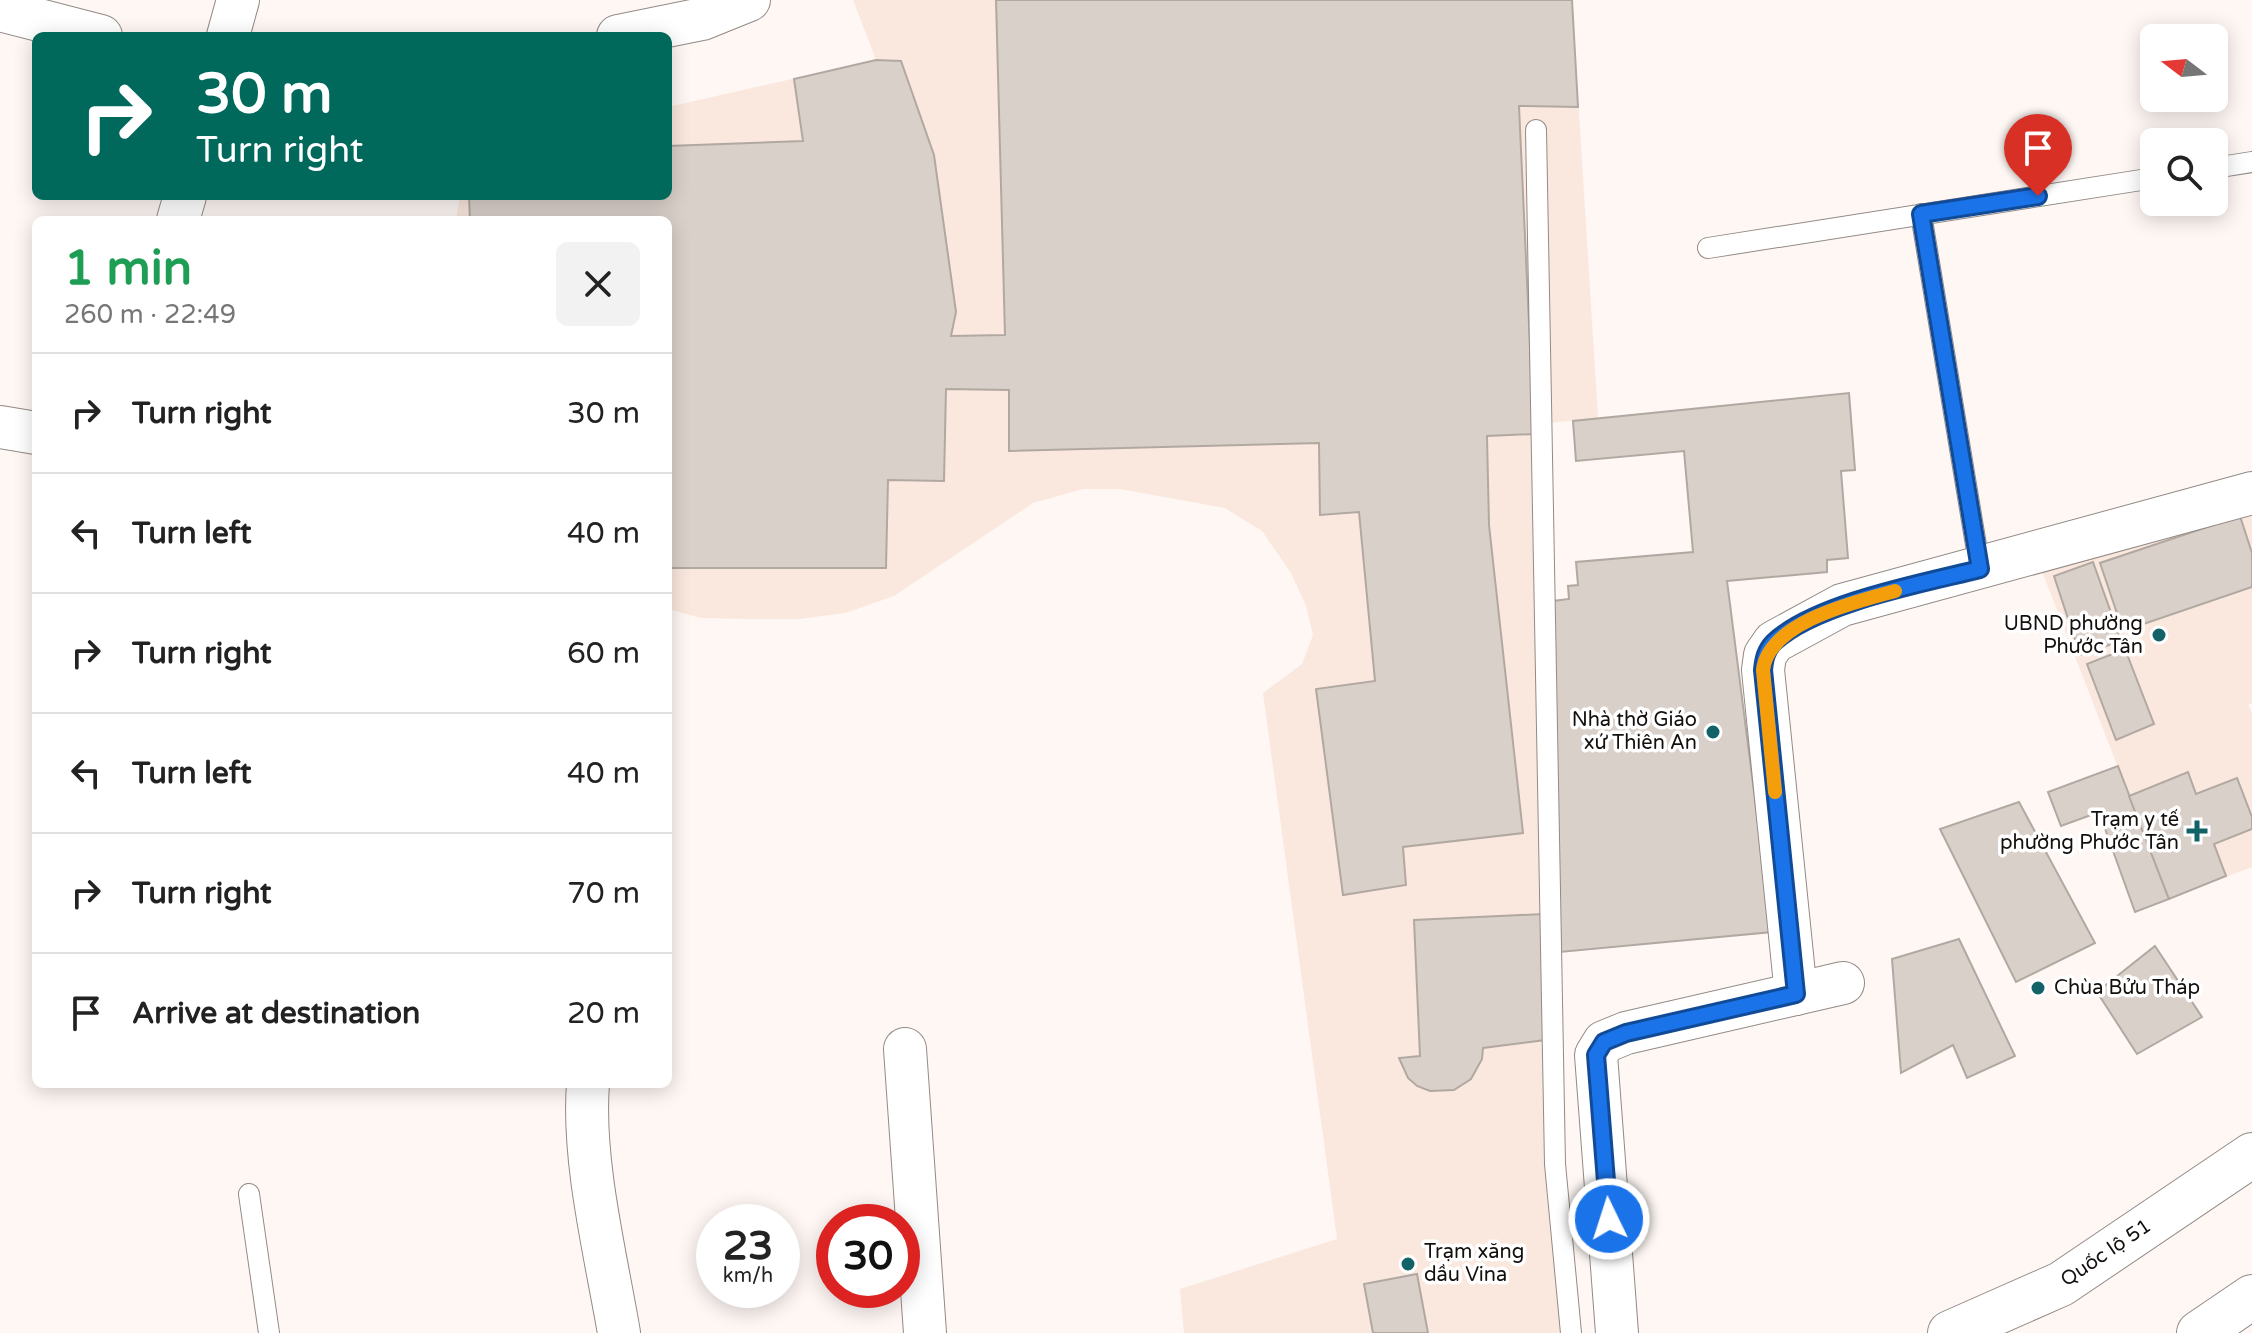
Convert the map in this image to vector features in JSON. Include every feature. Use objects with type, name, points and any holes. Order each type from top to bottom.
[{"type":"highway","name":"Quốc lộ 51","points":[[1950,1333],[2061,1284],[2252,1155]]},
{"type":"highway","points":[[2199,1333],[2252,1297]]},
{"type":"street","points":[[229,32],[238,0]]},
{"type":"street","points":[[638,32],[702,19],[749,0]]},
{"type":"street","points":[[0,10],[85,32]]},
{"type":"street","points":[[0,427],[32,432]]},
{"type":"street","points":[[1796,994],[1763,670],[1765,655],[1774,642],[1842,605],[2252,493]]},
{"type":"street","points":[[1617,1333],[1596,1055],[1604,1042],[1626,1033],[1843,983]]},
{"type":"street","points":[[905,1049],[925,1333]]},
{"type":"street","points":[[588,1088],[586,1112],[593,1173],[619,1333]]},
{"type":"lane","points":[[1536,130],[1555,1164],[1571,1333]]},
{"type":"lane","points":[[2228,166],[2252,162]]},
{"type":"lane","points":[[1708,248],[2140,180]]},
{"type":"lane","points":[[1921,214],[1980,569]]},
{"type":"lane","points":[[249,1194],[269,1333]]},
{"type":"shaded area","points":[[853,0],[1572,0],[1598,418],[1549,423],[1563,1333],[1184,1333],[1180,1289],[1337,1239],[1263,693],[1302,664],[1313,635],[1306,606],[1291,573],[1262,531],[1225,508],[1120,489],[1083,489],[1033,503],[894,596],[845,613],[799,619],[701,618],[672,610],[672,216],[457,216],[459,200],[672,200],[672,106],[876,60]]},
{"type":"shaded area","name":"UBND phường Phước Tân","points":[[2248,508],[2252,519],[2252,703],[2248,705],[2252,713],[2252,867],[2169,899],[2040,566]]},
{"type":"building","points":[[996,0],[1572,0],[1578,107],[1519,106],[1534,434],[1487,436],[1489,525],[1523,833],[1403,847],[1406,885],[1343,895],[1316,689],[1375,681],[1359,512],[1320,515],[1319,443],[1009,451],[1009,390],[946,389],[944,481],[888,480],[886,568],[672,568],[672,216],[470,216],[469,200],[672,200],[672,146],[803,141],[794,79],[876,60],[901,61],[934,155],[956,312],[951,336],[1005,335]]},
{"type":"building","points":[[1849,393],[1855,470],[1841,471],[1848,558],[1827,560],[1827,572],[1727,581],[1772,932],[1560,952],[1553,601],[1569,599],[1568,586],[1578,585],[1576,562],[1693,552],[1684,451],[1576,461],[1573,421]]},
{"type":"building","points":[[2240,516],[2252,553],[2252,587],[2123,631],[2100,563]]},
{"type":"building","points":[[2093,562],[2121,641],[2080,655],[2054,576]]},
{"type":"building","points":[[2125,649],[2154,724],[2116,740],[2087,664]]},
{"type":"building","points":[[2118,766],[2169,899],[2135,912],[2099,812],[2061,826],[2048,792]]},
{"type":"building","points":[[2188,772],[2196,794],[2237,778],[2252,817],[2252,829],[2214,844],[2226,876],[2169,899],[2129,796]]},
{"type":"building","points":[[2019,802],[2095,943],[2016,982],[1940,829]]},
{"type":"building","points":[[1543,914],[1545,1040],[1483,1048],[1482,1059],[1471,1079],[1454,1090],[1430,1091],[1417,1086],[1408,1078],[1399,1058],[1420,1056],[1414,920]]},
{"type":"building","points":[[1959,939],[2015,1056],[1967,1078],[1953,1045],[1901,1073],[1892,959]]},
{"type":"building","points":[[2155,946],[2202,1017],[2137,1054],[2097,992]]},
{"type":"building","points":[[1417,1274],[1428,1333],[1373,1333],[1364,1284]]},
{"type":"slow traffic","points":[[1775,792],[1763,670],[1765,655],[1774,642],[1842,605],[1895,591]]},
{"type":"place","name":"UBND phường Phước Tân","points":[[2159,635]]},
{"type":"place","name":"Nhà thờ Giáo xứ Thiên An","points":[[1713,732]]},
{"type":"place","name":"Trạm y tế phường Phước Tân","points":[[2197,831]]},
{"type":"place","name":"Chùa Bửu Tháp","points":[[2038,988]]},
{"type":"place","name":"Trạm xăng dầu Vina","points":[[1408,1264]]},
{"type":"route","points":[[1609,1219],[1596,1055],[1604,1042],[1626,1033],[1796,994],[1763,670],[1765,655],[1774,642],[1842,605],[1980,569],[1921,214],[2038,196]]}]
